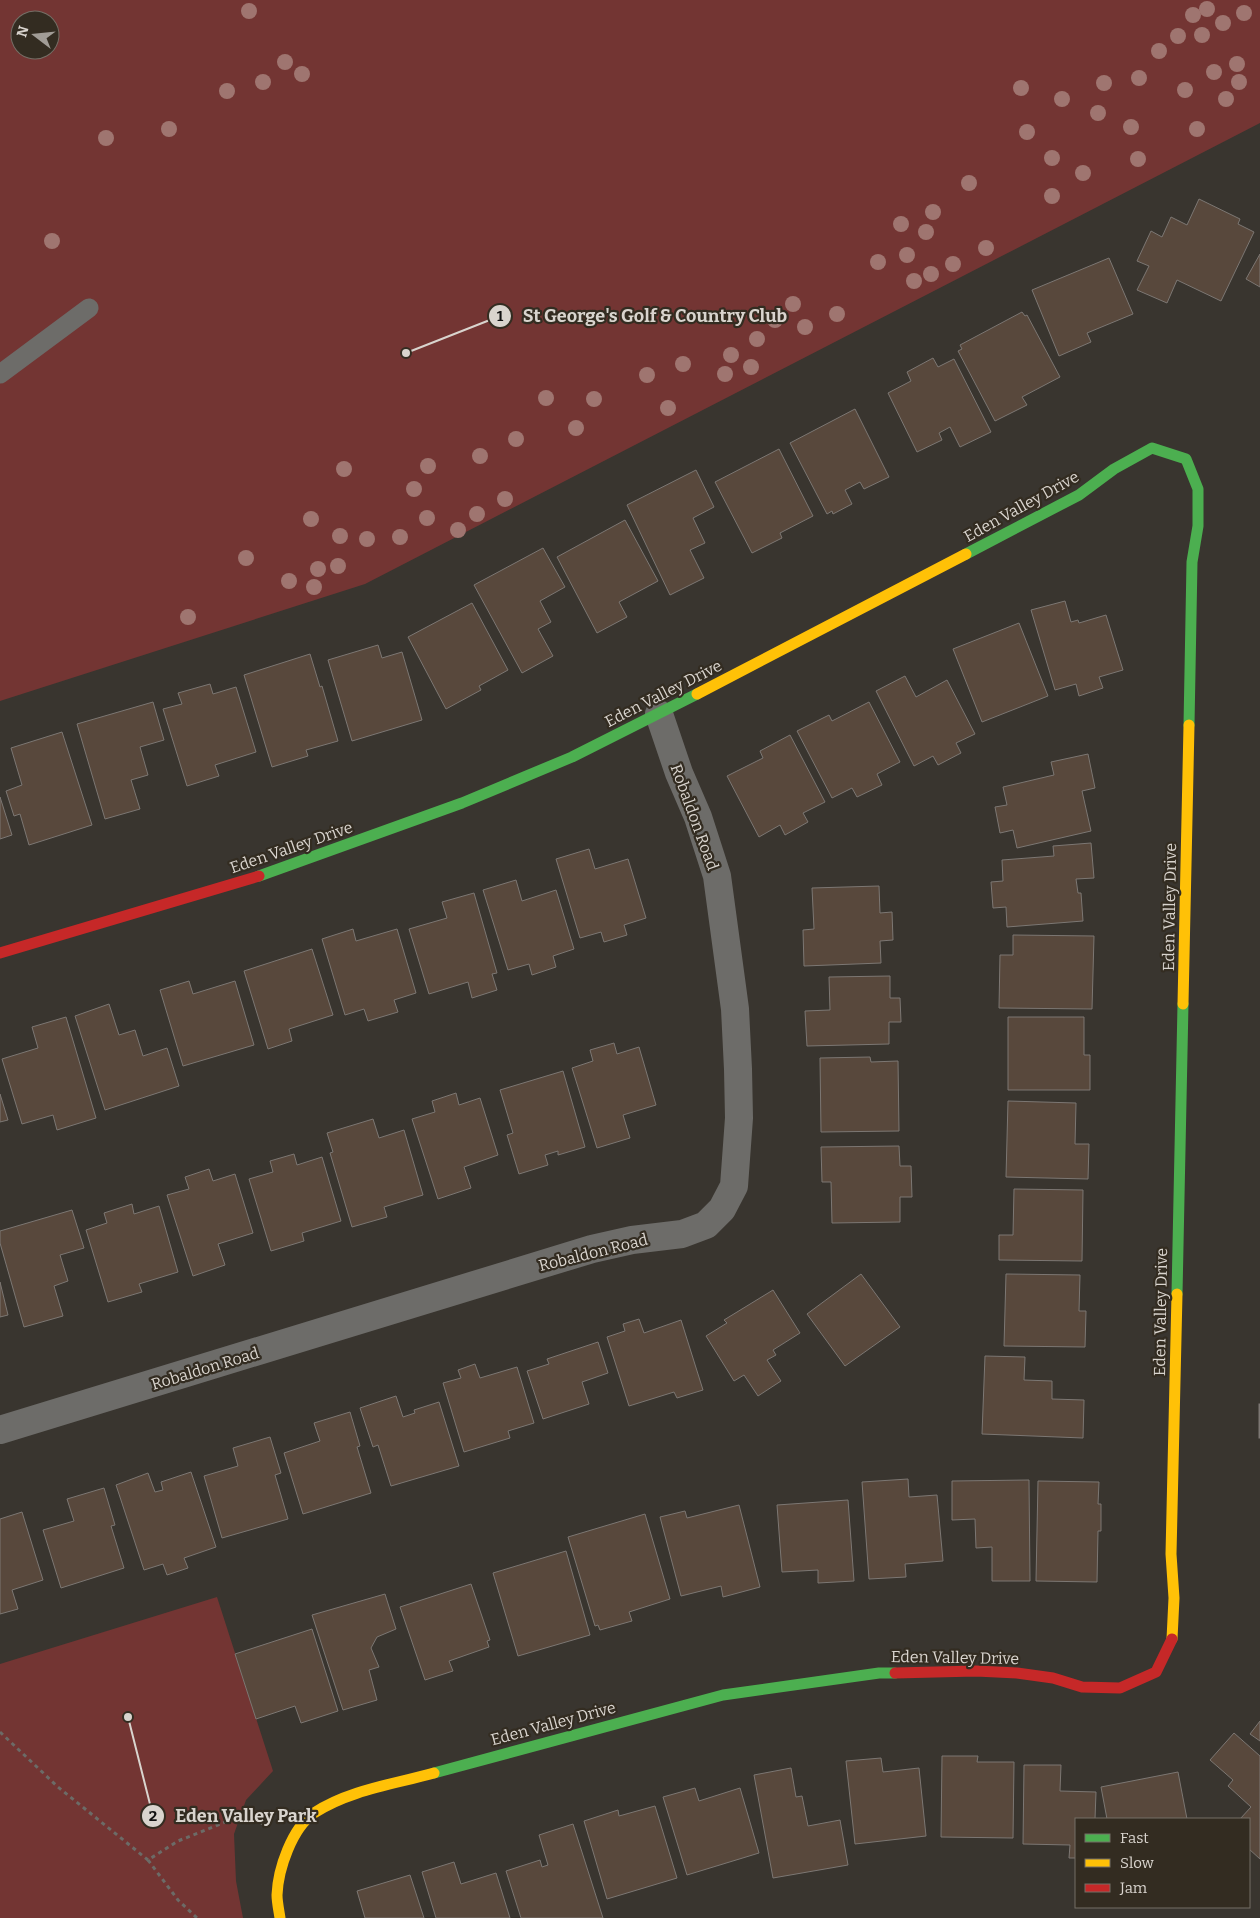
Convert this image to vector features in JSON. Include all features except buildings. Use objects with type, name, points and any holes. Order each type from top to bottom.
[{"type":"street","name":"Eden Valley Drive","points":[[0,953],[246,881],[462,803],[572,757],[659,714],[1079,495],[1114,469],[1152,448],[1186,459],[1198,489],[1198,526],[1192,562],[1171,1554],[1174,1598],[1172,1640],[1156,1672],[1120,1688],[1082,1687],[1053,1678],[1018,1673],[976,1671],[879,1673],[723,1694],[345,1797],[313,1814],[294,1836],[283,1862],[277,1895],[280,1918]]},
{"type":"street","name":"Robaldon Road","points":[[0,1430],[592,1249],[632,1240],[682,1234],[706,1225],[722,1209],[734,1186],[737,1160],[739,1108],[734,1009],[717,876],[698,817],[679,773],[659,714]]},
{"type":"lane","points":[[0,374],[88,308]]},
{"type":"path","points":[[0,1732],[58,1787],[148,1860],[178,1900],[197,1918]]},
{"type":"path","points":[[148,1860],[178,1841],[243,1815],[294,1836]]},
{"type":"shaded area","points":[[0,0],[1260,0],[1260,123],[365,584],[0,701]]},
{"type":"shaded area","points":[[217,1597],[273,1771],[246,1800],[234,1834],[236,1881],[243,1918],[0,1918],[0,1664]]},
{"type":"traffic: fast","points":[[966,554],[1079,495],[1114,469],[1152,448],[1186,459],[1198,489],[1198,526],[1192,562],[1189,725]]},
{"type":"traffic: fast","points":[[259,876],[462,803],[572,757],[697,694]]},
{"type":"traffic: fast","points":[[1177,1294],[1183,1004]]},
{"type":"traffic: fast","points":[[434,1773],[723,1695],[879,1673],[895,1673]]},
{"type":"traffic: slow","points":[[697,694],[966,554]]},
{"type":"traffic: slow","points":[[1183,1004],[1189,725]]},
{"type":"traffic: slow","points":[[1172,1639],[1174,1598],[1171,1554],[1177,1294]]},
{"type":"traffic: slow","points":[[280,1918],[277,1895],[280,1873],[293,1839],[306,1820],[328,1805],[357,1793],[434,1773]]},
{"type":"traffic: jam","points":[[0,953],[259,876]]},
{"type":"traffic: jam","points":[[895,1673],[976,1671],[1017,1673],[1053,1678],[1082,1687],[1120,1688],[1156,1672],[1172,1639]]},
{"type":"place","name":"St George's Golf & Country Club","points":[[406,353]]},
{"type":"place","name":"Eden Valley Park","points":[[128,1717]]}]
